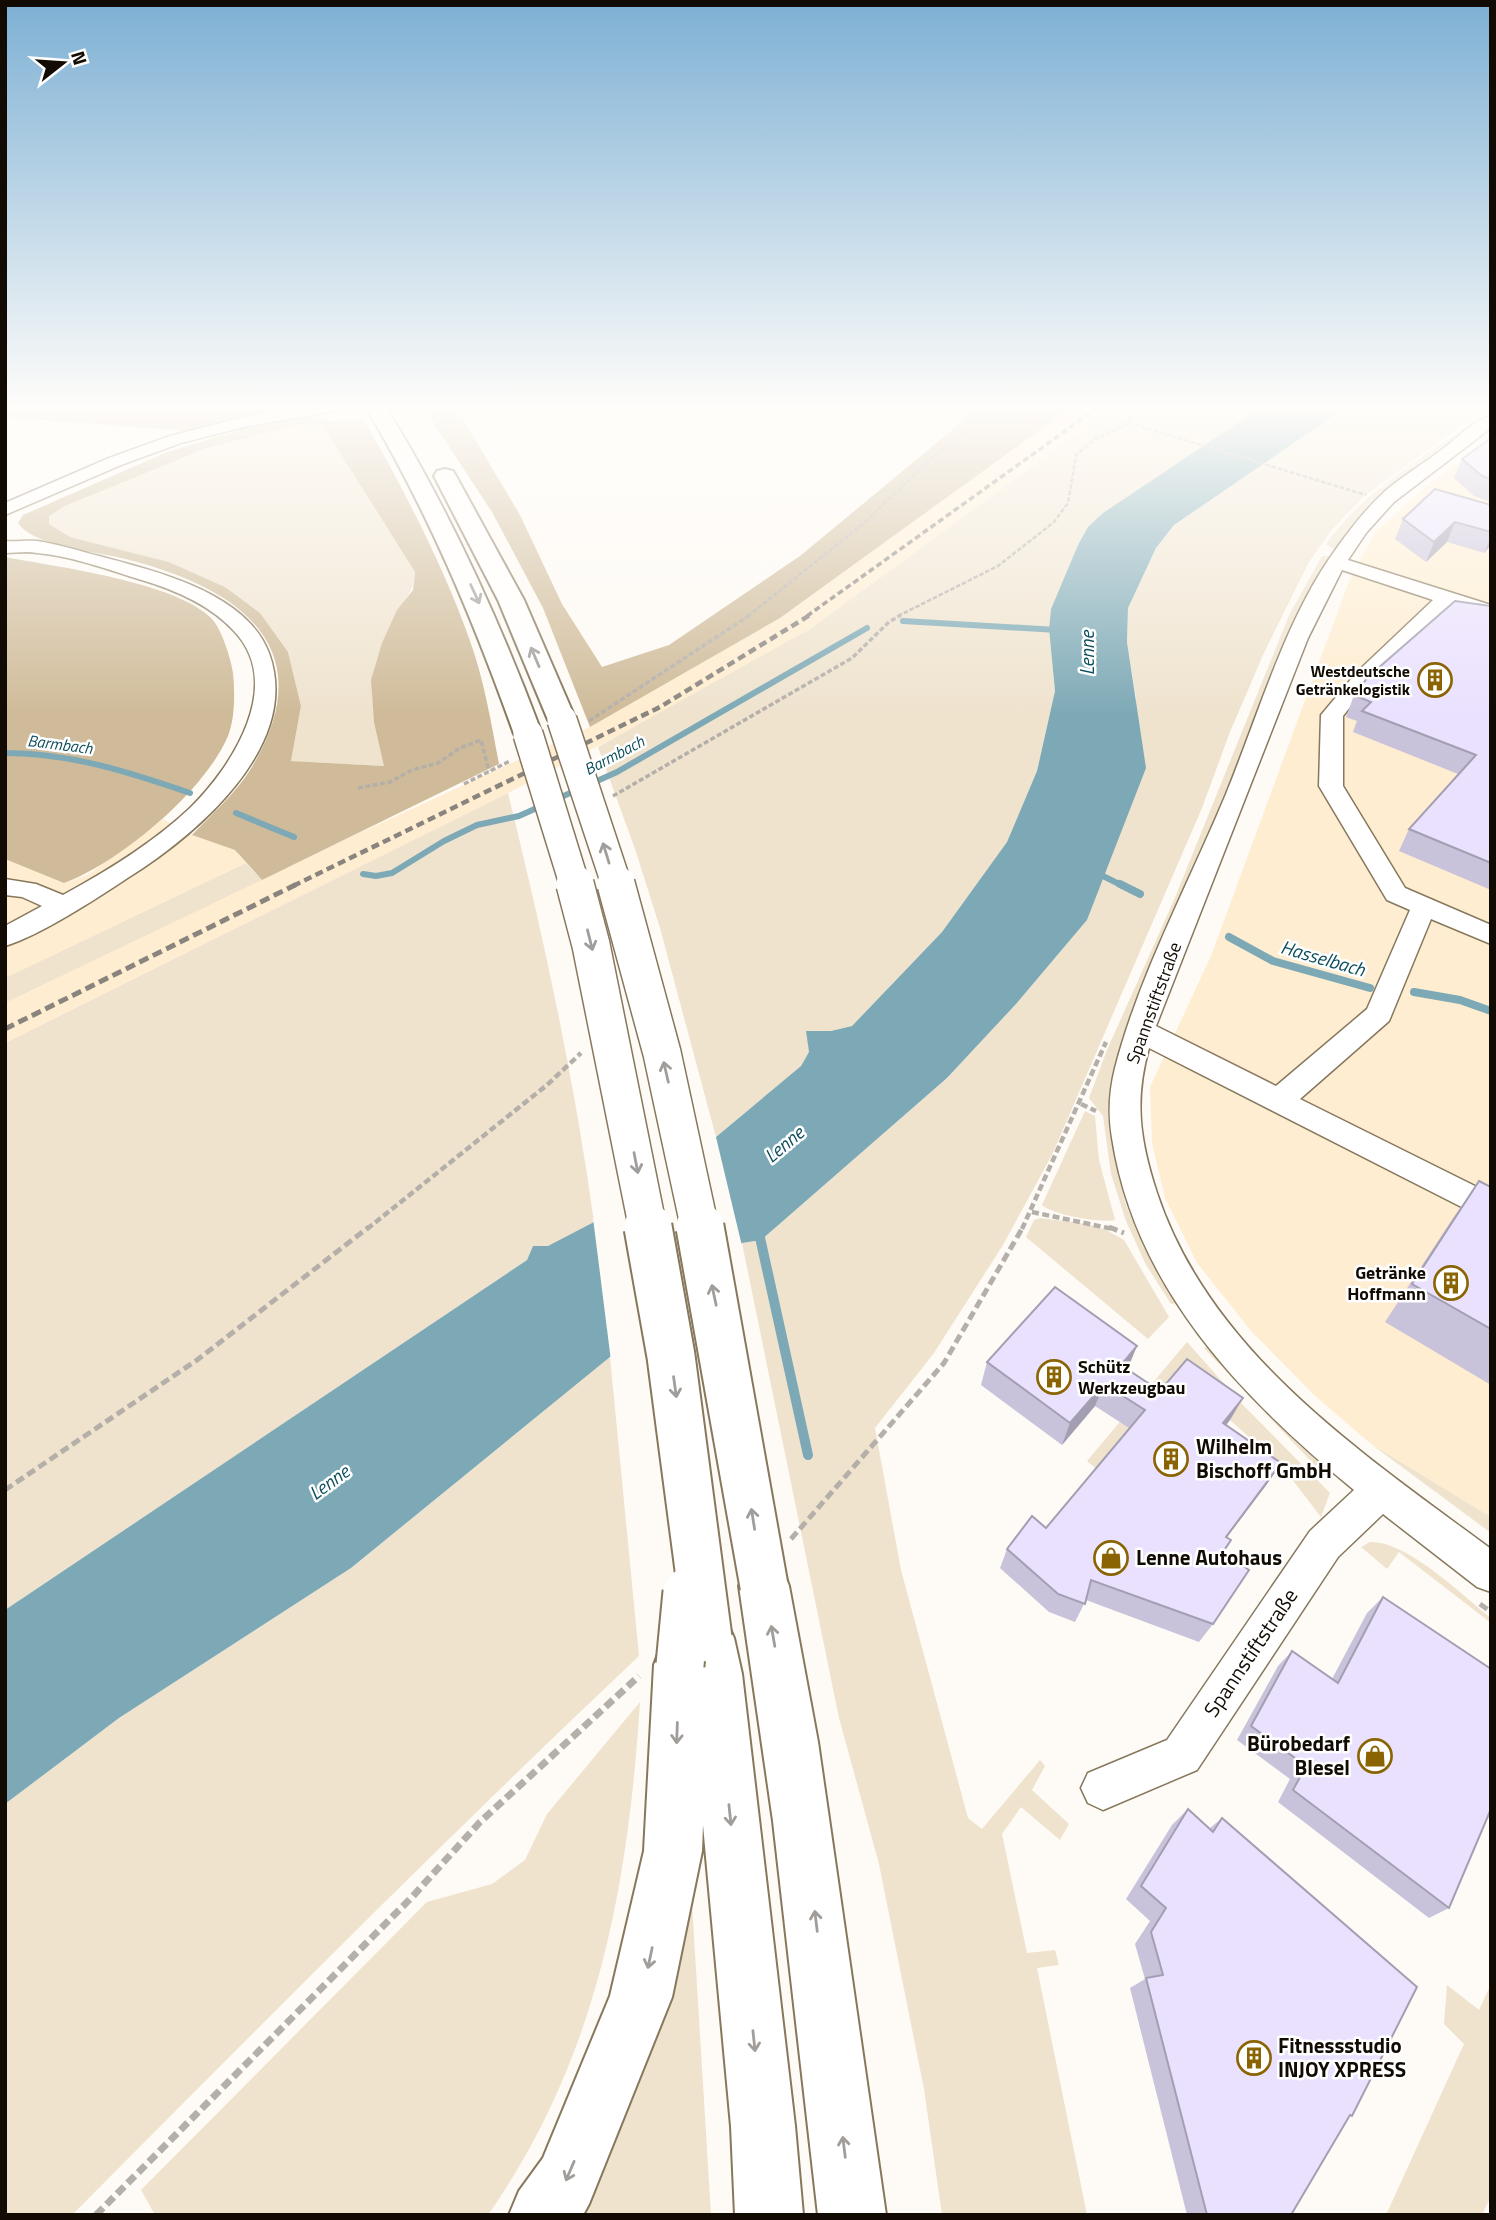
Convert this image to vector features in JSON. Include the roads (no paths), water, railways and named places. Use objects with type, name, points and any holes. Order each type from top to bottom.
[{"type":"highway","points":[[434,508],[471,584],[559,725],[584,919],[611,1037],[671,1356],[694,1517],[678,1657],[673,1851],[641,1997],[566,2181],[543,2215]]},
{"type":"highway","points":[[464,508],[511,600],[559,725],[643,976],[679,1129],[774,1565],[782,1686],[816,1917],[852,2215]]},
{"type":"highway","points":[[678,1657],[715,1674],[763,2126],[769,2215]]},
{"type":"street","name":"Spannstiftstraße","points":[[1379,508],[1336,562],[1126,1030],[1126,1137],[1140,1201],[1166,1258],[1203,1316],[1241,1361],[1299,1421],[1380,1491],[1491,1573]]},
{"type":"street","points":[[5,532],[37,547],[158,577],[213,603],[246,631],[260,658],[266,688],[251,745],[241,765],[196,814],[117,876],[5,937]]},
{"type":"street","points":[[5,547],[37,547]]},
{"type":"street","points":[[1336,562],[1491,612]]},
{"type":"street","points":[[1447,597],[1364,676],[1332,715],[1331,786],[1396,894],[1491,936]]},
{"type":"street","points":[[5,887],[27,890],[63,905]]},
{"type":"street","points":[[1278,1101],[1379,1014],[1424,906]]},
{"type":"street","points":[[1126,1030],[1477,1191],[1491,1209]]},
{"type":"street","name":"Spannstiftstraße","points":[[1103,1788],[1182,1755],[1324,1544],[1380,1491]]},
{"type":"water","name":"Lenne","points":[[1111,508],[1199,508],[1174,525],[1156,548],[1128,608],[1127,642],[1146,768],[1087,920],[1016,1004],[947,1078],[761,1240],[742,1243],[610,1357],[351,1568],[119,1718],[5,1804],[5,1610],[527,1260],[533,1246],[548,1246],[594,1222],[716,1137],[801,1066],[809,1052],[806,1031],[831,1031],[852,1026],[942,932],[1007,842],[1037,771],[1055,691],[1049,629],[1051,609],[1078,545],[1088,527]]},
{"type":"waterway","name":"Barmbach","points":[[903,621],[1057,630]]},
{"type":"waterway","name":"Barmbach","points":[[363,874],[376,876],[392,873],[444,841],[477,825],[519,816],[617,772],[867,628]]},
{"type":"waterway","name":"Barmbach","points":[[5,753],[76,760],[122,771],[190,793]]},
{"type":"waterway","name":"Barmbach","points":[[236,813],[294,837]]},
{"type":"waterway","name":"Hasselbach","points":[[1099,874],[1123,886]]},
{"type":"waterway","name":"Hasselbach","points":[[1120,884],[1140,894]]},
{"type":"waterway","name":"Hasselbach","points":[[1229,937],[1273,961],[1370,988]]},
{"type":"waterway","name":"Hasselbach","points":[[1414,992],[1460,1000],[1491,1011]]},
{"type":"waterway","points":[[759,1233],[808,1455]]},
{"type":"railway","points":[[807,616],[958,508]]},
{"type":"railway","points":[[293,886],[660,707],[810,615]]},
{"type":"railway","points":[[5,1029],[297,884]]},
{"type":"place","name":"Westdeutsche Getränkelogistik","points":[[1435,680]]},
{"type":"place","name":"Getränke Hoffmann","points":[[1451,1283]]},
{"type":"place","name":"Schütz Werkzeugbau","points":[[1054,1377]]},
{"type":"place","name":"Wilhelm Bischoff GmbH","points":[[1171,1459]]},
{"type":"place","name":"Lenne Autohaus","points":[[1111,1558]]},
{"type":"place","name":"Bürobedarf Blesel","points":[[1375,1756]]},
{"type":"place","name":"Fitnessstudio INJOY XPRESS","points":[[1254,2058]]}]
